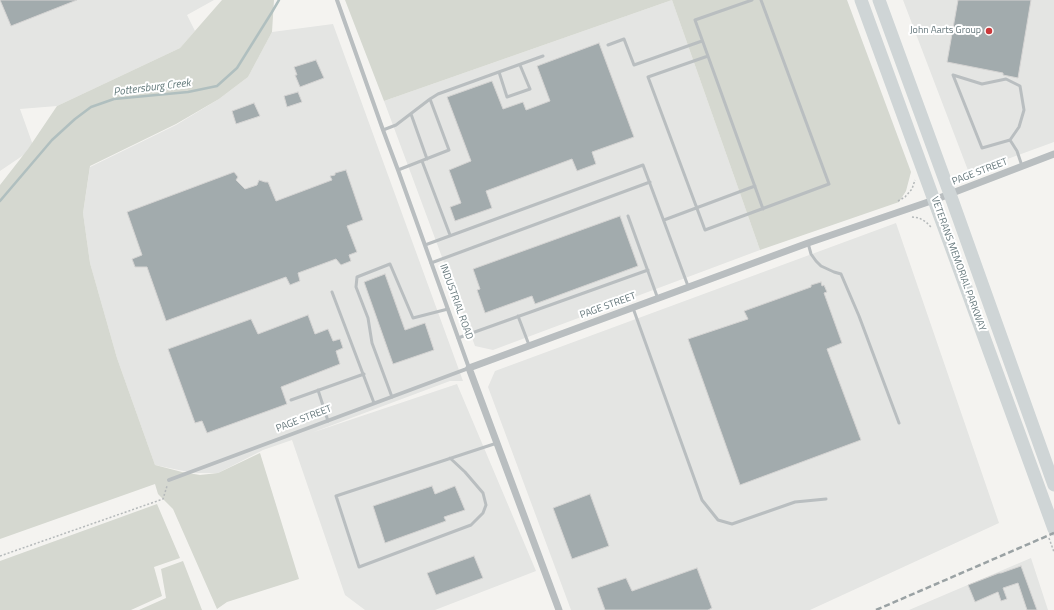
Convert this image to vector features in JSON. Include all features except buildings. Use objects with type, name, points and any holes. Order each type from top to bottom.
[{"type":"highway","name":"VETERANS MEMORIAL PARKWAY","points":[[861,0],[1054,529]]},
{"type":"highway","name":"VETERANS MEMORIAL PARKWAY","points":[[878,0],[950,194],[1054,483]]},
{"type":"street","name":"INDUSTRIAL ROAD","points":[[337,0],[458,338],[560,610]]},
{"type":"street","name":"PAGE STREET","points":[[169,480],[688,287],[808,243],[934,200],[1054,154]]},
{"type":"lane","points":[[752,0],[695,20],[763,209]]},
{"type":"lane","points":[[708,56],[648,77],[705,230],[830,184],[761,0]]},
{"type":"lane","points":[[608,45],[624,38],[634,64],[702,41]]},
{"type":"lane","points":[[383,130],[396,125],[438,94],[543,56]]},
{"type":"lane","points":[[499,72],[507,97],[530,89],[520,64]]},
{"type":"lane","points":[[953,75],[982,84],[1006,79],[1020,86],[1024,110],[1019,127],[1010,140],[982,148],[953,75]]},
{"type":"lane","points":[[398,170],[450,150],[430,99]]},
{"type":"lane","points":[[411,114],[427,159]]},
{"type":"lane","points":[[1010,140],[1017,151],[1022,166]]},
{"type":"lane","points":[[422,161],[450,235]]},
{"type":"lane","points":[[425,245],[643,164],[688,287]]},
{"type":"lane","points":[[431,263],[650,182]]},
{"type":"lane","points":[[664,220],[755,186]]},
{"type":"lane","points":[[628,216],[658,299]]},
{"type":"lane","points":[[808,243],[811,254],[821,266],[842,274],[899,423]]},
{"type":"lane","points":[[392,397],[372,343],[368,318],[356,287],[356,277],[390,264],[413,318],[448,309]]},
{"type":"lane","points":[[458,338],[648,270]]},
{"type":"lane","points":[[332,292],[374,403]]},
{"type":"lane","points":[[633,308],[702,500],[718,520],[732,524],[795,502],[826,499]]},
{"type":"lane","points":[[518,316],[530,346]]},
{"type":"lane","points":[[291,400],[364,374]]},
{"type":"lane","points":[[318,390],[328,421]]},
{"type":"lane","points":[[450,458],[465,472],[483,493],[486,505],[483,513],[471,525],[359,567],[336,496],[450,458],[497,443]]},
{"type":"path","points":[[0,556],[163,499],[169,480]]},
{"type":"shaded area","points":[[0,0],[214,0],[187,15],[195,31],[180,48],[57,106],[20,109],[34,148],[0,171]]},
{"type":"shaded area","points":[[222,0],[274,0],[272,32],[248,77],[219,99],[176,124],[90,166],[83,213],[90,263],[117,358],[155,465],[200,475],[218,473],[260,453],[299,579],[227,602],[217,609],[173,509],[158,494],[155,484],[0,539],[0,185],[28,149],[57,106],[180,48]]},
{"type":"shaded area","points":[[345,0],[672,0],[384,101]]},
{"type":"shaded area","points":[[672,0],[760,250],[493,350],[475,346],[384,101]]},
{"type":"shaded area","points":[[672,0],[847,0],[911,172],[906,191],[899,202],[760,250]]},
{"type":"shaded area","points":[[903,0],[1054,0],[1054,142],[969,173]]},
{"type":"shaded area","points":[[333,24],[463,381],[450,381],[311,433],[457,384],[536,571],[435,610],[365,610],[345,595],[292,440],[263,450],[218,473],[193,473],[155,465],[117,358],[90,263],[83,213],[90,167],[176,125],[219,99],[248,77],[272,32]]},
{"type":"shaded area","points":[[896,223],[999,523],[810,610],[571,610],[488,387],[495,371]]},
{"type":"shaded area","points":[[157,504],[180,558],[154,567],[162,596],[131,610],[0,610],[0,561]]},
{"type":"shaded area","points":[[1031,558],[1048,610],[909,610]]},
{"type":"shaded area","points":[[183,561],[202,610],[139,610],[166,598],[161,569]]},
{"type":"waterway","name":"Pottersburg Creek","points":[[0,201],[52,140],[91,107],[114,99],[188,92],[217,86],[237,68],[279,0]]},
{"type":"railway","points":[[876,610],[1054,533]]},
{"type":"place","name":"John Aarts Group","points":[[989,31]]}]
